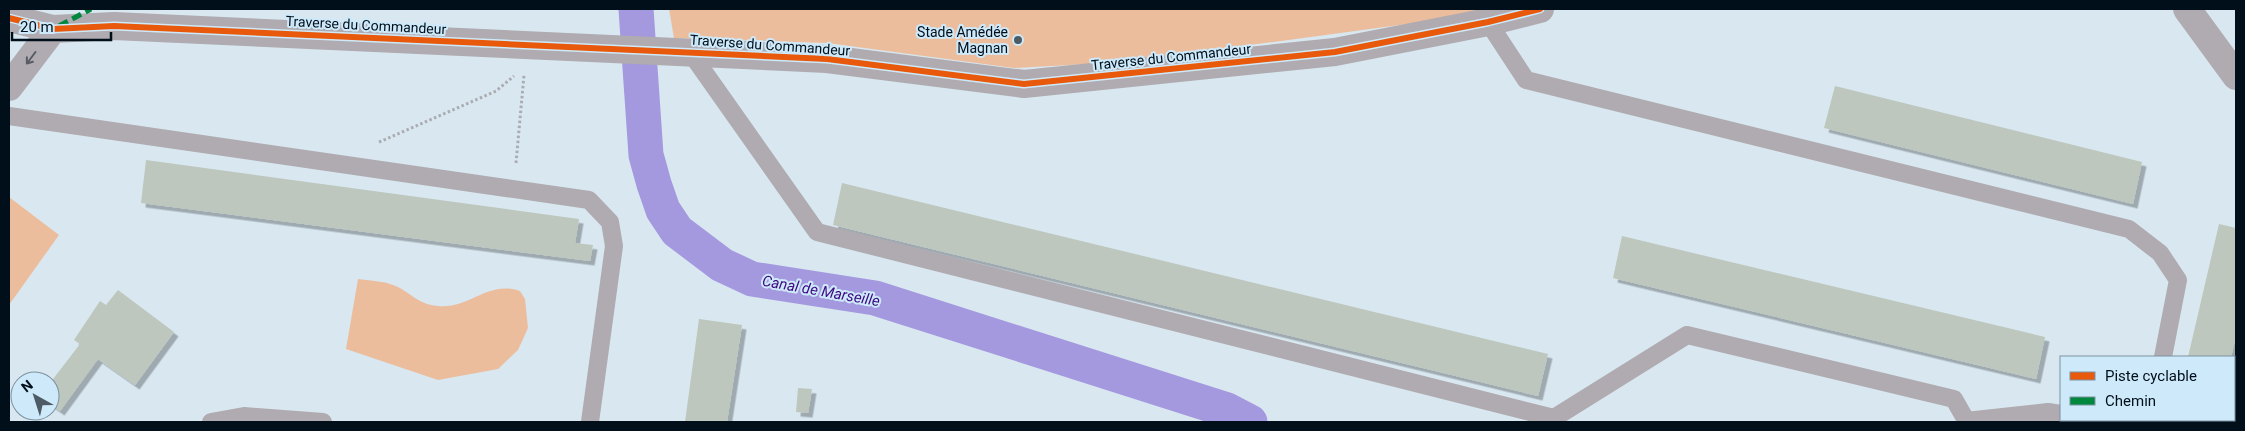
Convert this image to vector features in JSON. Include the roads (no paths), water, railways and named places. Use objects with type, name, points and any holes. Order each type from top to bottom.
[{"type":"street","name":"Traverse du Commandeur","points":[[9,18],[54,19],[114,26],[532,57],[613,48],[827,59],[1024,84],[1335,52],[1488,22],[1540,9]]},
{"type":"street","points":[[2187,9],[2236,76]]},
{"type":"street","points":[[9,87],[54,19]]},
{"type":"lane","points":[[1488,22],[1526,80],[2130,229],[2160,253],[2178,280],[2163,356]]},
{"type":"lane","points":[[690,52],[817,232],[1554,418],[1687,335],[1954,398],[1966,422],[2048,412],[2060,414]]},
{"type":"lane","points":[[9,116],[589,200],[610,222],[614,246],[590,422]]},
{"type":"lane","points":[[211,422],[244,416],[323,422]]},
{"type":"waterway","name":"Canal de Marseille","points":[[636,9],[646,155],[654,184],[663,210],[677,231],[722,265],[752,279],[875,298],[1227,410],[1250,422]]},
{"type":"place","name":"Stade Amédée Magnan","points":[[1018,40]]}]
